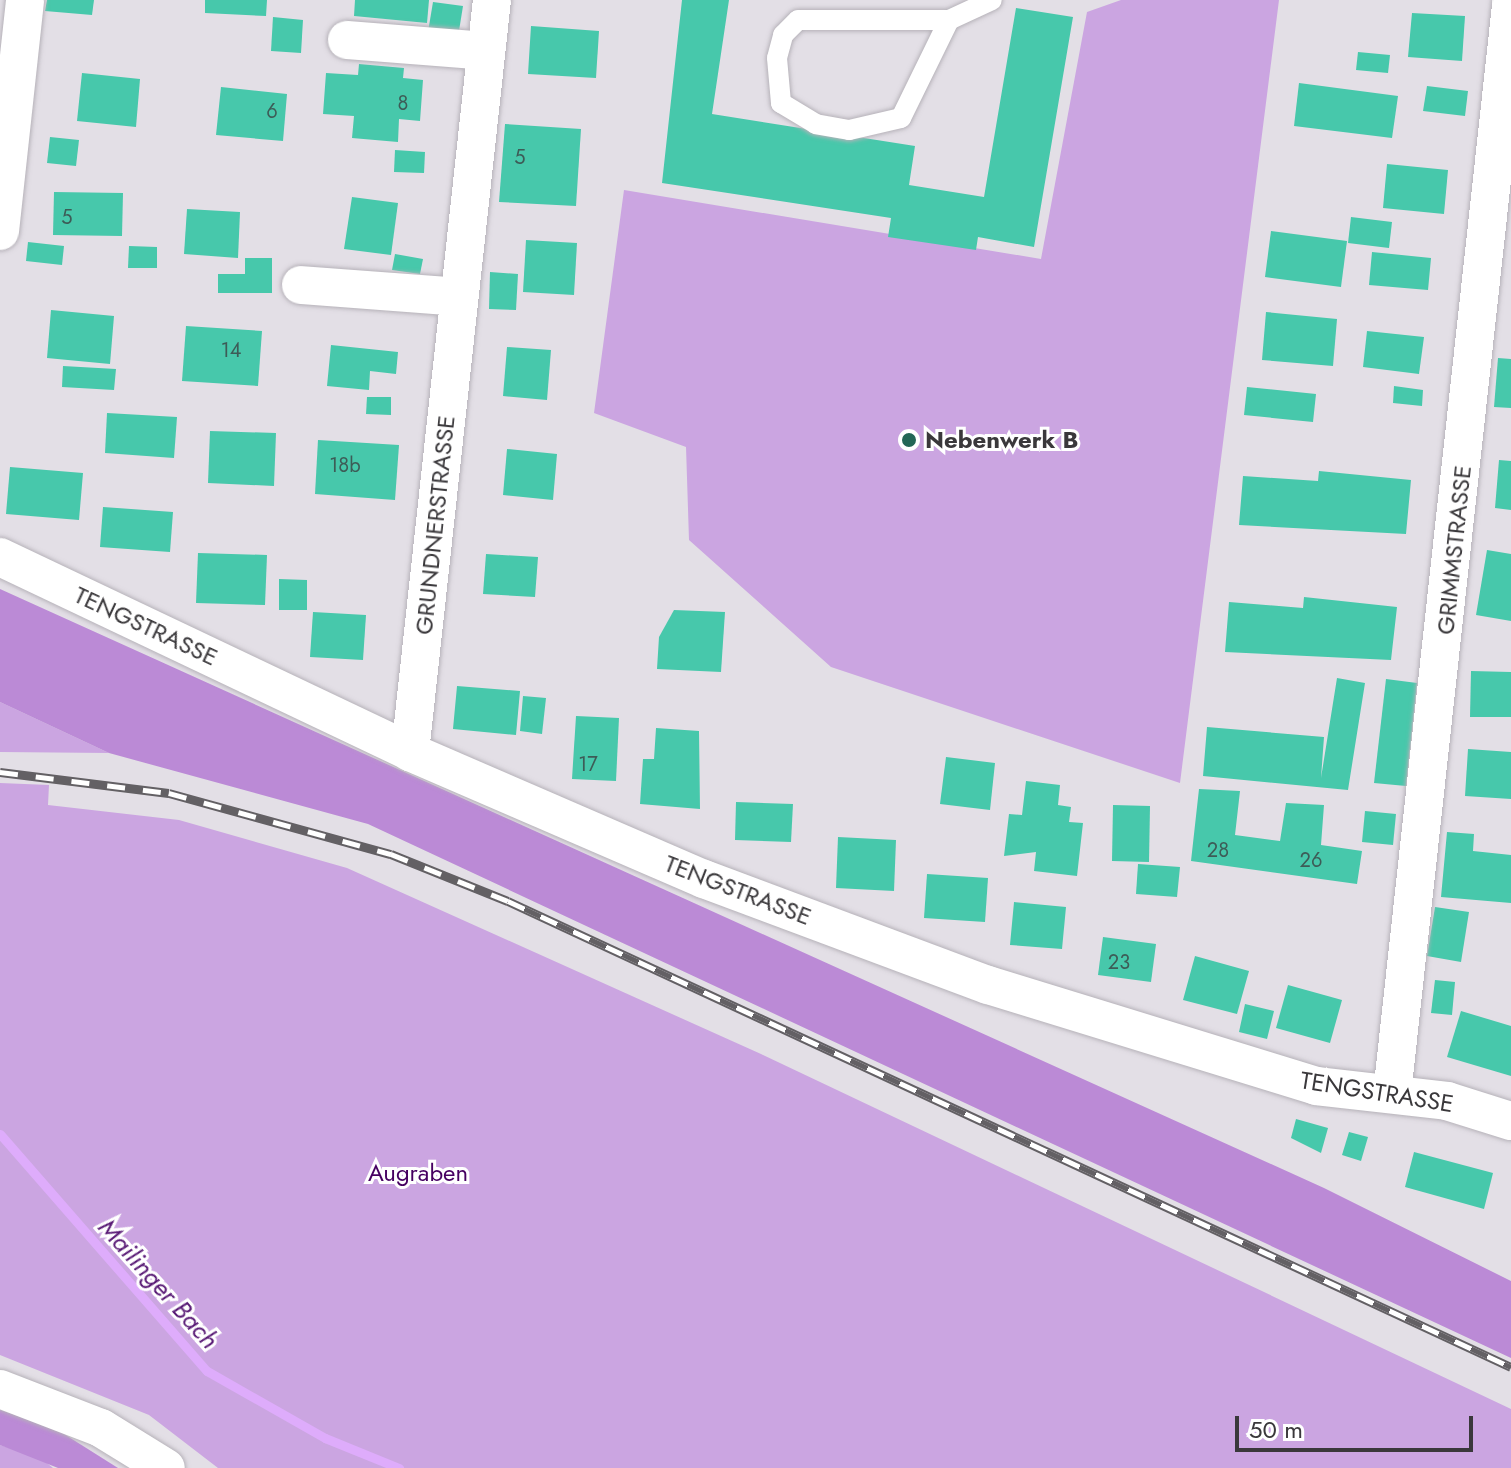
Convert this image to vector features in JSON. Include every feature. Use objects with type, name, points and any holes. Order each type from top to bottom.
[{"type":"street","points":[[0,231],[25,0]]},
{"type":"street","name":"GRUNDNERSTRASSE","points":[[410,752],[492,0]]},
{"type":"street","name":"GRIMMSTRASSE","points":[[1392,1094],[1502,204],[1511,5]]},
{"type":"street","points":[[347,40],[486,51]]},
{"type":"street","points":[[301,285],[459,297]]},
{"type":"street","name":"TENGSTRASSE","points":[[0,557],[410,752],[704,879],[988,985],[1316,1086],[1392,1094],[1511,1121]]},
{"type":"street","points":[[0,1389],[113,1434],[166,1468]]},
{"type":"lane","points":[[949,20],[901,118],[849,130],[816,124],[781,103],[777,58],[783,35],[798,20],[949,20],[992,0]]},
{"type":"green space","points":[[1121,0],[1279,0],[1180,783],[831,667],[689,540],[686,447],[594,413],[624,190],[1041,259],[1087,12]]},
{"type":"green space","points":[[0,702],[109,753],[0,752]]},
{"type":"green space","name":"Augraben","points":[[0,783],[49,785],[48,805],[179,820],[347,868],[761,1054],[1511,1409],[1511,1468],[218,1468],[149,1415],[0,1355]]},
{"type":"green space","points":[[0,1445],[41,1458],[53,1468],[0,1468]]},
{"type":"shaded area","points":[[0,589],[1324,1188],[1511,1281],[1511,1358],[368,824],[109,753],[0,702]]},
{"type":"shaded area","points":[[0,1410],[53,1427],[118,1468],[58,1468],[0,1445]]},
{"type":"building","points":[[47,0],[94,0],[92,15],[45,11]]},
{"type":"building","points":[[205,0],[267,0],[266,16],[205,13]]},
{"type":"building","points":[[355,0],[429,0],[427,23],[354,16]]},
{"type":"building","points":[[682,0],[729,0],[712,114],[915,146],[909,185],[984,197],[1016,8],[1073,17],[1034,247],[978,237],[976,250],[888,237],[891,218],[662,183]]},
{"type":"building","points":[[433,2],[463,6],[458,37],[428,32]]},
{"type":"building","points":[[1412,13],[1465,16],[1462,61],[1408,57]]},
{"type":"building","points":[[273,17],[303,20],[301,53],[271,51]]},
{"type":"building","points":[[531,26],[599,31],[596,78],[528,74]]},
{"type":"building","points":[[1358,52],[1390,55],[1388,73],[1356,70]]},
{"type":"building","points":[[359,64],[404,68],[403,78],[423,80],[420,121],[399,119],[398,142],[352,138],[354,116],[323,114],[326,73],[358,75]]},
{"type":"building","points":[[82,73],[140,79],[136,127],[77,121]]},
{"type":"building","points":[[1299,83],[1398,96],[1392,138],[1294,126]]},
{"type":"building","points":[[1427,86],[1468,91],[1465,116],[1423,111]]},
{"type":"building","points":[[221,87],[287,94],[283,141],[216,135]]},
{"type":"building","points":[[505,124],[581,129],[576,206],[499,202]]},
{"type":"building","points":[[50,137],[79,140],[76,166],[47,163]]},
{"type":"building","points":[[395,150],[425,152],[424,173],[394,172]]},
{"type":"building","points":[[1387,164],[1448,170],[1444,214],[1383,208]]},
{"type":"building","points":[[54,192],[123,193],[122,236],[53,235]]},
{"type":"building","points":[[352,197],[398,203],[391,255],[344,249]]},
{"type":"building","points":[[187,209],[240,212],[238,258],[184,254]]},
{"type":"building","points":[[1351,217],[1392,222],[1389,248],[1348,243]]},
{"type":"building","points":[[1271,231],[1347,241],[1341,287],[1265,277]]},
{"type":"building","points":[[526,240],[577,243],[574,295],[523,292]]},
{"type":"building","points":[[28,242],[64,246],[62,265],[26,261]]},
{"type":"building","points":[[129,246],[157,247],[157,268],[128,268]]},
{"type":"building","points":[[1372,252],[1431,258],[1428,290],[1369,285]]},
{"type":"building","points":[[395,254],[423,259],[420,274],[392,270]]},
{"type":"building","points":[[245,258],[272,258],[272,293],[218,293],[218,274],[245,274]]},
{"type":"building","points":[[490,272],[518,274],[516,310],[489,309]]},
{"type":"building","points":[[51,310],[114,316],[110,364],[47,358]]},
{"type":"building","points":[[1266,312],[1337,319],[1333,366],[1262,360]]},
{"type":"building","points":[[186,326],[262,331],[258,386],[182,381]]},
{"type":"building","points":[[1367,331],[1424,337],[1419,374],[1363,367]]},
{"type":"building","points":[[331,345],[398,352],[396,374],[370,371],[369,390],[327,386]]},
{"type":"building","points":[[507,347],[551,350],[547,400],[503,396]]},
{"type":"building","points":[[1498,358],[1511,359],[1511,408],[1494,407]]},
{"type":"building","points":[[63,366],[116,369],[114,390],[62,387]]},
{"type":"building","points":[[1394,386],[1423,390],[1422,406],[1393,403]]},
{"type":"building","points":[[1247,387],[1316,394],[1313,422],[1244,415]]},
{"type":"building","points":[[367,397],[391,397],[391,415],[366,414]]},
{"type":"building","points":[[107,413],[177,417],[174,458],[105,453]]},
{"type":"building","points":[[210,431],[276,433],[274,486],[208,483]]},
{"type":"building","points":[[318,440],[399,445],[395,500],[315,494]]},
{"type":"building","points":[[507,449],[557,454],[553,500],[503,495]]},
{"type":"building","points":[[1499,460],[1511,461],[1511,510],[1495,508]]},
{"type":"building","points":[[10,467],[83,473],[79,520],[6,514]]},
{"type":"building","points":[[1319,471],[1411,480],[1406,534],[1239,525],[1243,476],[1318,481]]},
{"type":"building","points":[[103,507],[173,512],[170,552],[100,547]]},
{"type":"building","points":[[1487,550],[1511,554],[1511,621],[1476,615]]},
{"type":"building","points":[[198,553],[267,555],[265,605],[196,603]]},
{"type":"building","points":[[486,554],[538,557],[535,597],[483,594]]},
{"type":"building","points":[[279,579],[307,580],[307,610],[279,610]]},
{"type":"building","points":[[1304,597],[1397,607],[1391,660],[1225,652],[1229,602],[1303,608]]},
{"type":"building","points":[[674,610],[725,612],[721,672],[657,669],[659,637]]},
{"type":"building","points":[[313,612],[366,615],[363,660],[310,657]]},
{"type":"building","points":[[1471,671],[1511,672],[1511,717],[1470,717]]},
{"type":"building","points":[[1337,678],[1365,683],[1348,790],[1203,776],[1207,727],[1324,737],[1321,778]]},
{"type":"building","points":[[1386,679],[1417,683],[1406,786],[1374,783]]},
{"type":"building","points":[[457,686],[520,691],[516,735],[453,729]]},
{"type":"building","points":[[523,696],[546,698],[542,734],[520,731]]},
{"type":"building","points":[[576,716],[619,718],[616,781],[572,779]]},
{"type":"building","points":[[656,728],[699,731],[700,809],[640,804],[643,759],[654,759]]},
{"type":"building","points":[[1468,749],[1511,752],[1511,799],[1465,796]]},
{"type":"building","points":[[946,757],[995,763],[990,810],[940,804]]},
{"type":"building","points":[[1026,781],[1060,785],[1058,805],[1071,807],[1069,822],[1083,823],[1077,876],[1034,871],[1036,852],[1004,856],[1009,814],[1022,815]]},
{"type":"building","points":[[1199,789],[1240,791],[1235,835],[1280,841],[1286,803],[1324,805],[1321,845],[1362,851],[1357,884],[1191,861]]},
{"type":"building","points":[[736,802],[793,804],[791,842],[735,840]]},
{"type":"building","points":[[1113,805],[1150,806],[1149,862],[1112,861]]},
{"type":"building","points":[[1365,811],[1396,814],[1393,845],[1362,842]]},
{"type":"building","points":[[1447,832],[1474,834],[1473,851],[1511,855],[1511,903],[1441,897]]},
{"type":"building","points":[[838,837],[896,840],[894,891],[836,888]]},
{"type":"building","points":[[1138,864],[1180,867],[1177,897],[1136,894]]},
{"type":"building","points":[[927,874],[988,878],[985,922],[924,918]]},
{"type":"building","points":[[1014,902],[1066,907],[1062,949],[1010,945]]},
{"type":"building","points":[[1435,907],[1469,912],[1461,962],[1427,956]]},
{"type":"building","points":[[1103,937],[1156,944],[1151,982],[1098,975]]},
{"type":"building","points":[[1195,956],[1249,971],[1237,1014],[1183,1000]]},
{"type":"building","points":[[1435,980],[1455,982],[1452,1015],[1431,1013]]},
{"type":"building","points":[[1288,985],[1342,1000],[1330,1043],[1276,1028]]},
{"type":"building","points":[[1245,1004],[1274,1011],[1267,1039],[1239,1032]]},
{"type":"building","points":[[1461,1011],[1511,1026],[1511,1076],[1447,1057]]},
{"type":"building","points":[[1296,1119],[1328,1128],[1321,1153],[1291,1138]]},
{"type":"building","points":[[1349,1132],[1368,1137],[1361,1161],[1342,1155]]},
{"type":"building","points":[[1414,1152],[1493,1173],[1484,1209],[1405,1187]]},
{"type":"waterway","name":"Mailinger Bach","points":[[0,1134],[207,1371],[325,1438],[399,1468]]},
{"type":"railway","points":[[0,772],[169,793],[391,854],[508,901],[1511,1367]]},
{"type":"place","name":"Nebenwerk B","points":[[909,440]]}]
